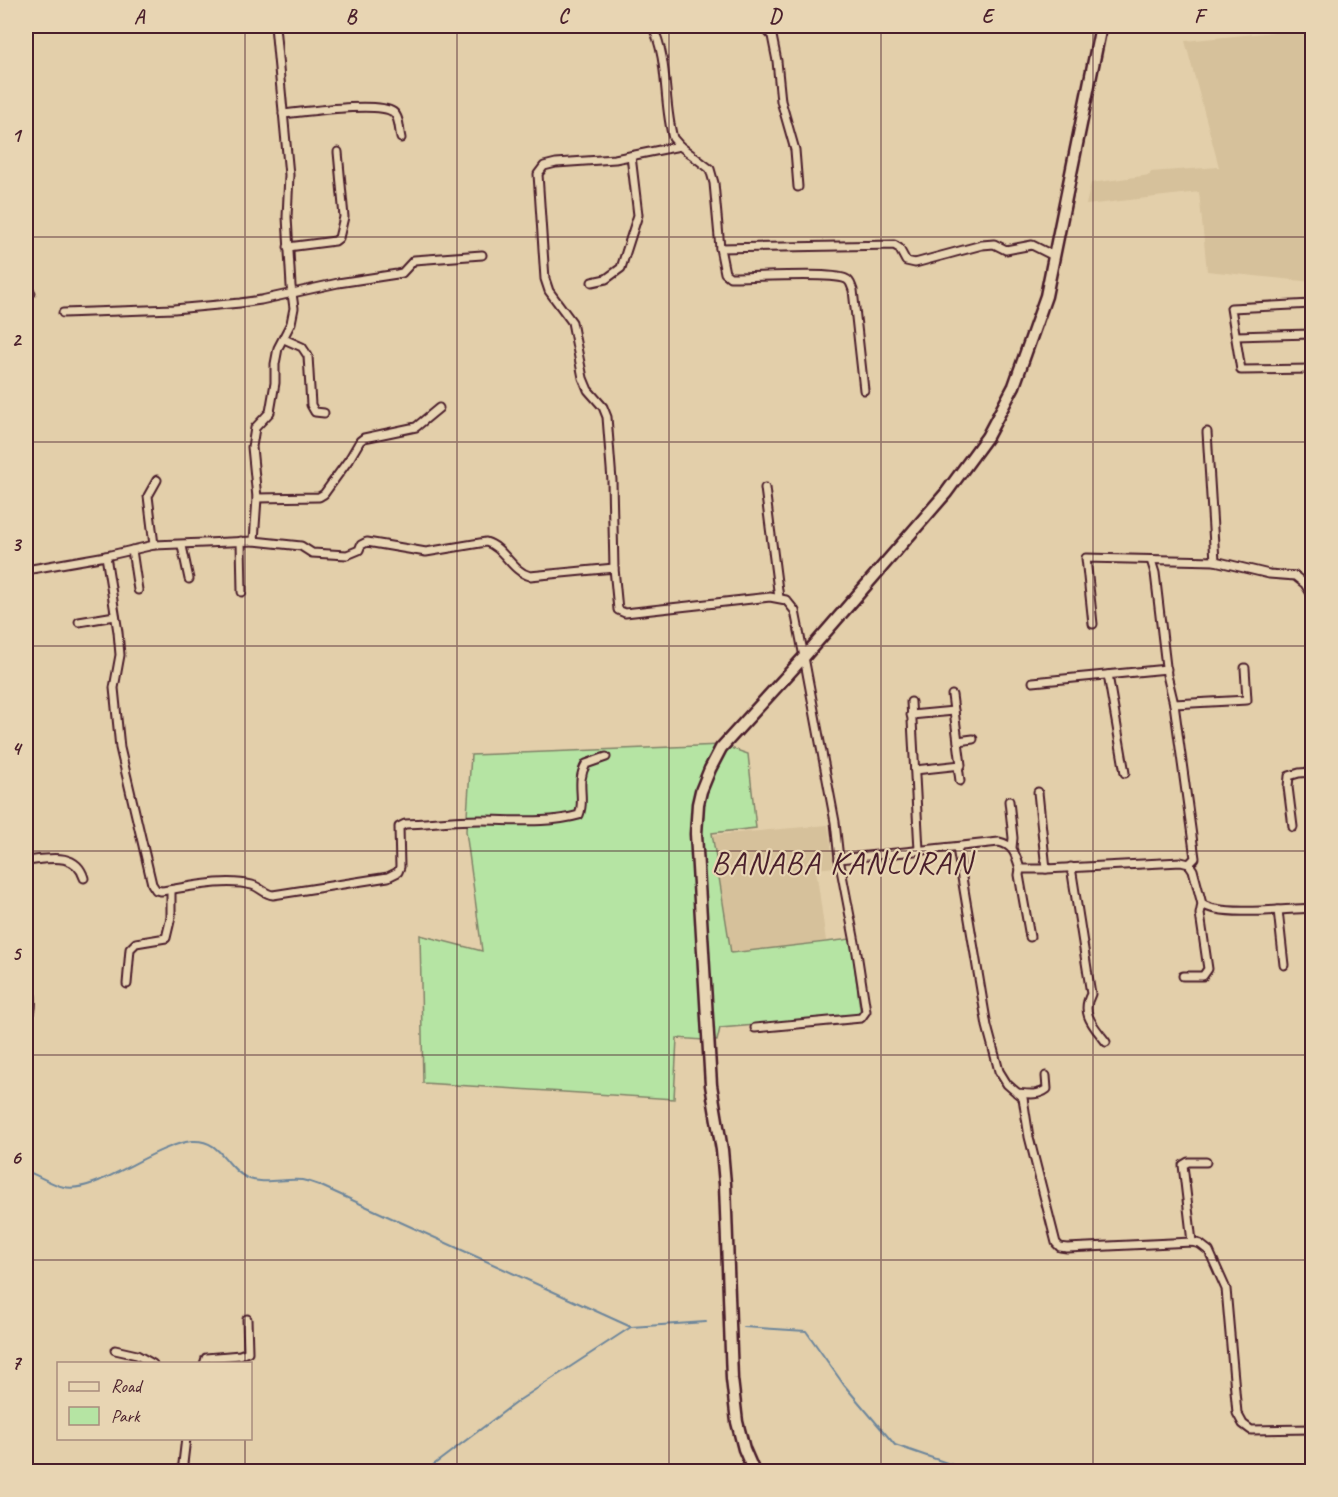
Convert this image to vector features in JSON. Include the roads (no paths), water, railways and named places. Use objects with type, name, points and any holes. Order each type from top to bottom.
[{"type":"main road","points":[[754,1472],[744,1449],[737,1422],[732,1379],[725,1195],[722,1150],[711,1085],[696,819],[698,804],[705,779],[721,748],[804,657],[946,493],[987,437],[1014,386],[1046,296],[1101,26]]},
{"type":"street","points":[[254,541],[257,498],[252,447],[255,428],[270,412],[278,348],[291,323],[294,308],[288,247],[289,175],[275,26]]},
{"type":"street","points":[[652,26],[660,49],[673,138],[710,169],[714,183],[720,248],[725,273],[730,277],[824,276],[845,278],[850,281],[853,290],[864,390]]},
{"type":"street","points":[[764,26],[772,36],[781,101],[795,150],[798,187]]},
{"type":"street","points":[[283,114],[374,106],[392,111],[396,115],[401,138]]},
{"type":"street","points":[[680,146],[615,159],[556,163],[544,166],[538,174],[538,180],[545,279],[549,291],[572,322],[582,378],[588,390],[603,407],[607,417],[618,610],[625,613],[770,597],[786,600],[795,611],[835,822],[839,859],[858,953],[866,1011],[861,1018],[755,1028]]},
{"type":"street","points":[[288,247],[335,241],[339,238],[344,217],[338,152]]},
{"type":"street","points":[[592,282],[606,279],[621,268],[638,215],[631,156]]},
{"type":"street","points":[[720,248],[894,245],[899,248],[906,261],[915,262],[994,244],[1006,250],[1032,245],[1054,256]]},
{"type":"street","points":[[63,313],[174,309],[261,300],[338,283],[402,273],[414,261],[482,255]]},
{"type":"street","points":[[1312,304],[1231,308],[1240,370],[1312,369]]},
{"type":"street","points":[[1236,336],[1312,334]]},
{"type":"street","points":[[284,339],[302,346],[308,356],[311,405],[315,412],[324,413]]},
{"type":"street","points":[[257,498],[320,497],[364,438],[416,427],[439,408]]},
{"type":"street","points":[[1207,432],[1215,561]]},
{"type":"street","points":[[154,545],[148,496],[157,480]]},
{"type":"street","points":[[765,488],[779,598]]},
{"type":"street","points":[[26,570],[154,545],[182,546],[241,541],[301,546],[312,553],[347,555],[359,550],[361,545],[367,542],[426,552],[486,542],[492,544],[520,574],[530,576],[614,568]]},
{"type":"street","points":[[241,541],[242,592]]},
{"type":"street","points":[[182,546],[189,579]]},
{"type":"street","points":[[132,550],[138,590]]},
{"type":"street","points":[[106,556],[120,655],[114,688],[120,748],[152,884],[156,890],[238,883],[254,885],[265,894],[273,895],[388,877],[398,872],[400,867],[399,827],[405,824],[477,820],[562,819],[579,815],[581,812],[579,780],[582,771],[586,764],[606,757]]},
{"type":"street","points":[[1093,624],[1086,558],[1215,561],[1269,574],[1295,576],[1305,584],[1312,595]]},
{"type":"street","points":[[1151,560],[1155,573],[1195,858],[1189,864]]},
{"type":"street","points":[[79,622],[115,616]]},
{"type":"street","points":[[1174,704],[1247,699],[1245,668]]},
{"type":"street","points":[[1033,682],[1167,669]]},
{"type":"street","points":[[1108,675],[1125,773]]},
{"type":"street","points":[[952,695],[961,765],[958,766],[960,781]]},
{"type":"street","points":[[911,702],[919,850]]},
{"type":"street","points":[[911,715],[954,711]]},
{"type":"street","points":[[958,741],[973,739]]},
{"type":"street","points":[[915,770],[958,766]]},
{"type":"street","points":[[1293,827],[1288,787],[1289,776],[1312,772]]},
{"type":"street","points":[[1038,792],[1046,869]]},
{"type":"street","points":[[1009,801],[1012,848],[1020,869],[1019,875],[1030,937]]},
{"type":"street","points":[[839,859],[999,842],[1012,848]]},
{"type":"street","points":[[957,848],[987,1026],[999,1071],[1007,1084],[1023,1098],[1029,1137],[1048,1215],[1054,1237],[1060,1247],[1192,1242],[1200,1244],[1209,1251],[1226,1289],[1237,1413],[1243,1424],[1251,1430],[1312,1429]]},
{"type":"street","points":[[26,861],[66,859],[76,863],[82,869],[84,878]]},
{"type":"street","points":[[1020,869],[1181,862],[1189,864],[1193,870],[1202,904],[1200,914],[1208,969],[1203,976],[1184,976]]},
{"type":"street","points":[[1071,867],[1091,994],[1086,1002],[1087,1016],[1106,1042]]},
{"type":"street","points":[[127,984],[130,949],[136,943],[166,938],[171,917],[171,890]]},
{"type":"street","points":[[1202,904],[1222,911],[1312,908]]},
{"type":"street","points":[[1278,910],[1284,965]]},
{"type":"street","points":[[26,977],[32,1005],[26,1024]]},
{"type":"street","points":[[1017,1093],[1036,1094],[1045,1091],[1047,1089],[1046,1076]]},
{"type":"street","points":[[1192,1242],[1183,1165],[1188,1162],[1206,1162]]},
{"type":"street","points":[[205,1362],[206,1358],[240,1356],[248,1352],[247,1319]]},
{"type":"street","points":[[115,1350],[137,1355],[149,1362]]},
{"type":"street","points":[[182,1472],[186,1440]]},
{"type":"waterway","points":[[26,1171],[59,1186],[77,1187],[109,1177],[177,1144],[202,1142],[217,1149],[239,1173],[247,1178],[260,1181],[302,1180],[319,1185],[631,1327],[706,1322]]},
{"type":"waterway","points":[[424,1472],[518,1401],[631,1327]]},
{"type":"waterway","points":[[744,1327],[806,1331],[844,1385],[895,1445],[973,1472]]},
{"type":"district","name":"BANABA KANLURAN","points":[[842,862]]}]
